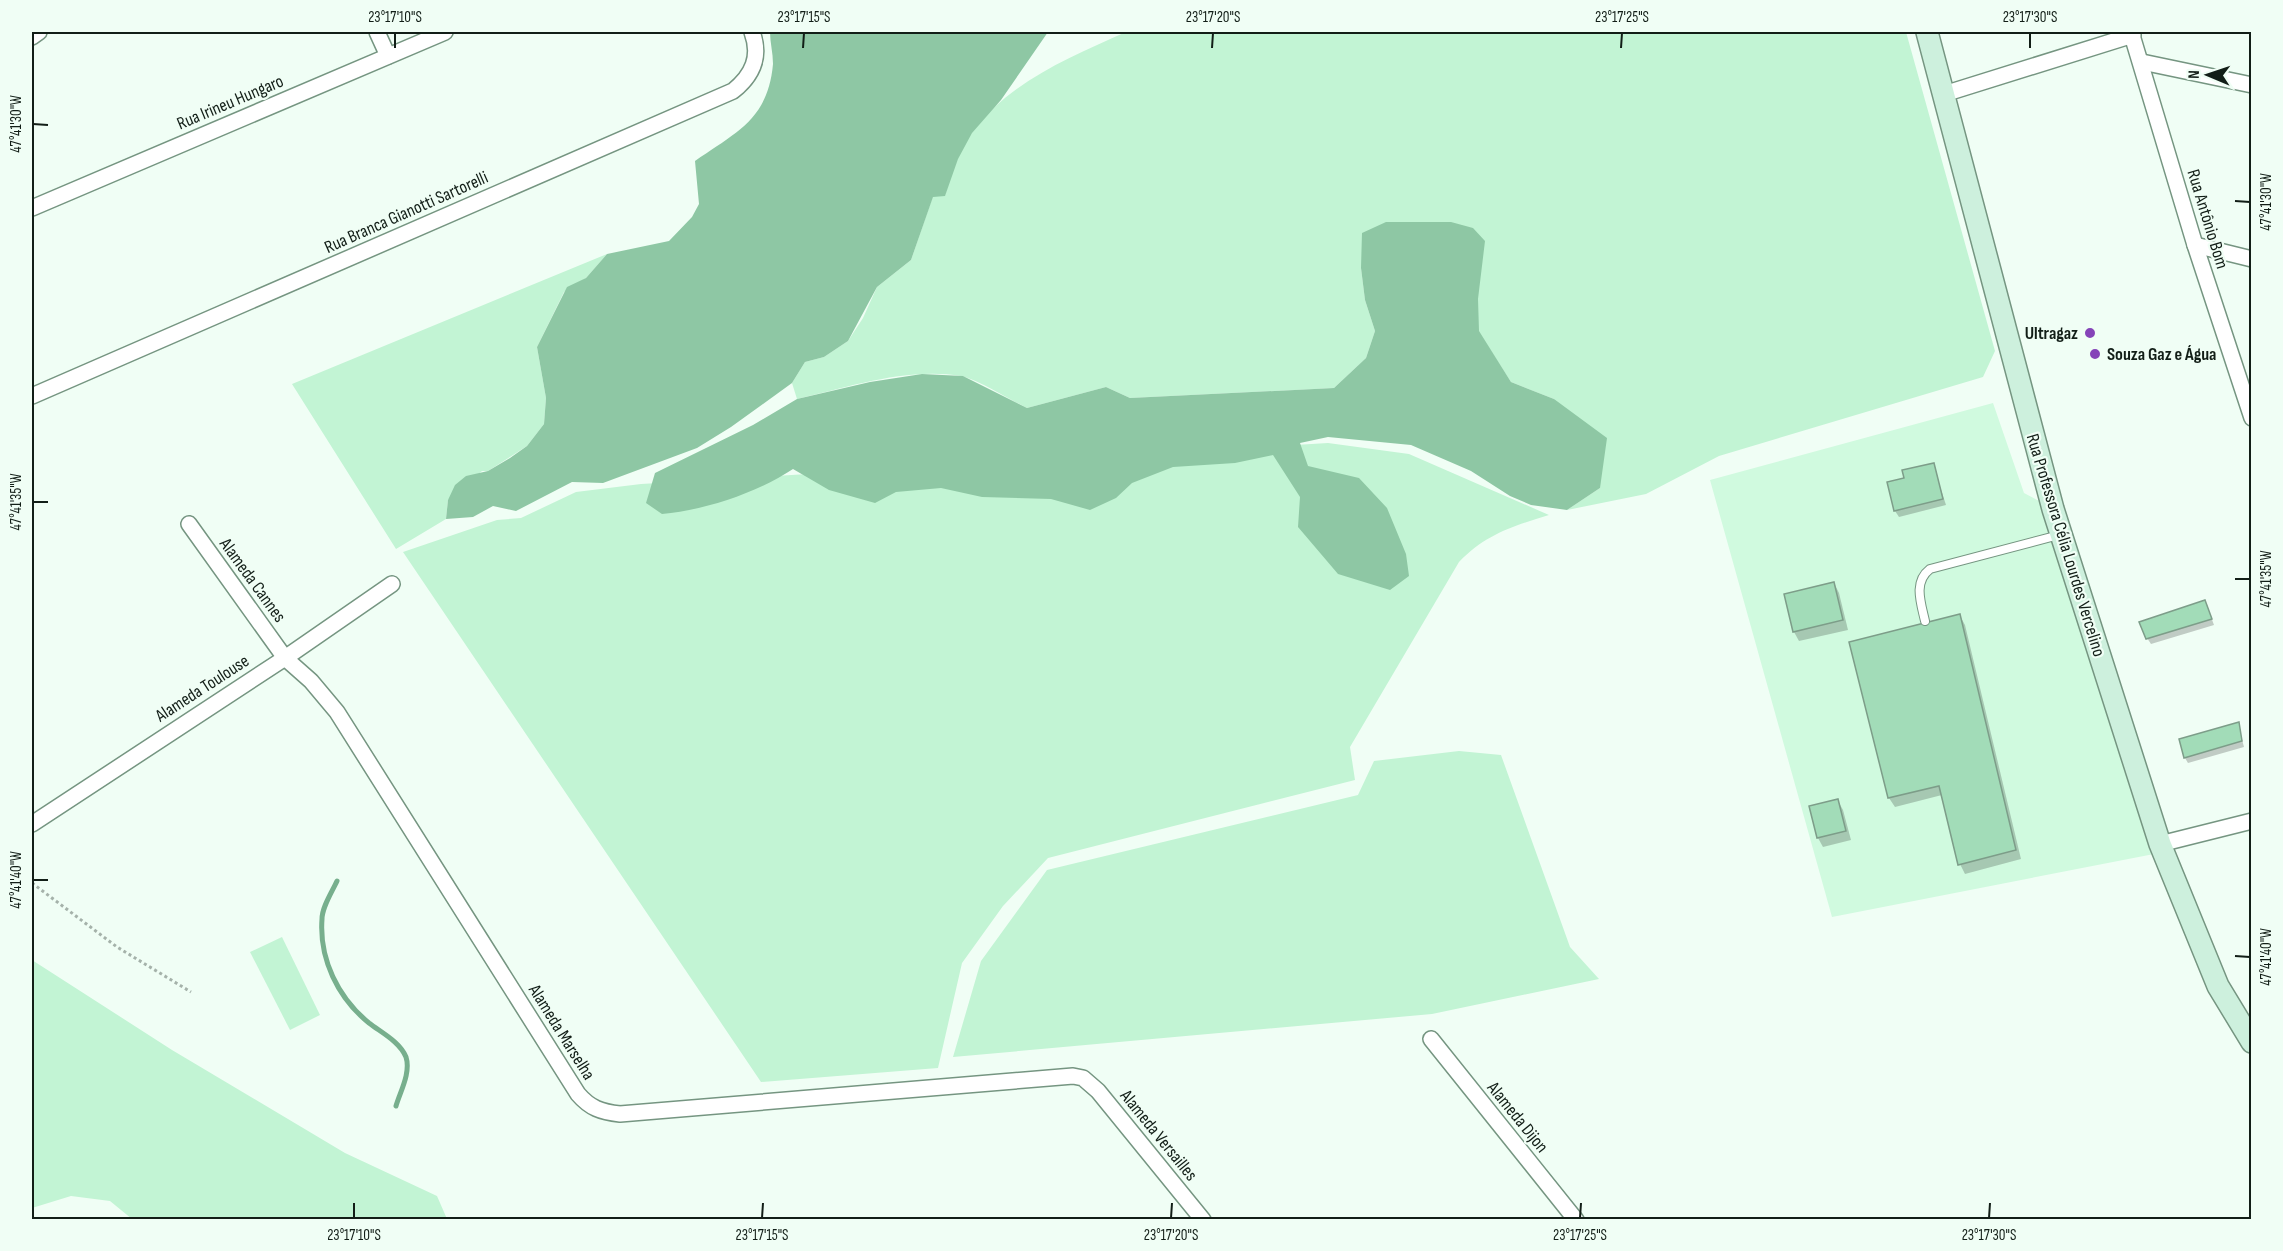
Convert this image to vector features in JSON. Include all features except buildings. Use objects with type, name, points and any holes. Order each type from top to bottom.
[{"type":"main road","name":"Rua Professora Célia Lourdes Vercelino","points":[[1927,32],[2060,534],[2160,844],[2218,986],[2252,1042]]},
{"type":"street","points":[[32,37],[39,32]]},
{"type":"street","points":[[377,32],[388,56]]},
{"type":"street","name":"Rua Irineu Hungaro","points":[[32,208],[445,32]]},
{"type":"street","name":"Rua Branca Gianotti Sartorelli","points":[[32,396],[733,91],[744,82],[752,70],[756,57],[756,42],[752,32]]},
{"type":"street","points":[[1944,94],[2132,33]]},
{"type":"street","name":"Rua Antônio Bom","points":[[2132,33],[2195,245],[2252,418]]},
{"type":"street","points":[[2142,62],[2252,85]]},
{"type":"street","points":[[2195,245],[2252,259]]},
{"type":"street","name":"Alameda Cannes","points":[[189,524],[285,658]]},
{"type":"street","name":"Alameda Toulouse","points":[[32,824],[285,658],[392,584]]},
{"type":"street","name":"Alameda Marselha","points":[[285,658],[311,681],[337,712],[578,1094],[593,1108],[620,1114],[1057,1075],[1083,1078]]},
{"type":"street","points":[[2160,844],[2252,821]]},
{"type":"street","name":"Alameda Dijon","points":[[1431,1040],[1576,1220]]},
{"type":"street","name":"Alameda Versailles","points":[[1083,1078],[1098,1091],[1203,1220]]},
{"type":"lane","points":[[1925,621],[1919,591],[1922,578],[1930,569],[2060,534]]},
{"type":"path","points":[[32,883],[117,947],[191,992]]},
{"type":"shaded area","points":[[770,32],[1048,32],[1001,100],[972,133],[958,159],[945,196],[933,197],[911,260],[877,287],[848,341],[824,357],[805,362],[792,383],[731,427],[697,448],[603,483],[572,482],[516,511],[493,506],[473,517],[446,519],[448,500],[455,485],[466,476],[488,471],[510,458],[527,446],[544,424],[546,398],[537,347],[567,287],[586,278],[607,254],[669,241],[692,217],[699,204],[695,161],[748,123],[764,99],[770,83],[773,64]]},
{"type":"shaded area","points":[[1126,32],[1906,32],[1995,351],[1983,377],[1719,456],[1646,494],[1567,510],[1600,488],[1554,399],[1511,382],[1478,331],[1478,299],[1361,268],[1365,300],[1375,331],[1366,358],[1334,388],[1130,398],[1106,387],[1027,408],[968,378],[920,374],[858,384],[797,399],[792,383],[805,362],[824,357],[848,341],[863,318],[877,287],[911,260],[933,196],[945,195],[963,146],[988,114],[1005,98],[1043,72]]},
{"type":"shaded area","points":[[1386,222],[1451,222],[1473,228],[1485,241],[1478,299],[1479,331],[1511,382],[1554,399],[1607,438],[1600,488],[1567,510],[1531,505],[1510,496],[1471,471],[1411,445],[1328,437],[1300,443],[1308,466],[1359,478],[1387,508],[1406,554],[1409,576],[1390,590],[1338,574],[1298,527],[1300,497],[1273,455],[1235,463],[1173,467],[1132,483],[1116,498],[1090,510],[1051,499],[982,497],[941,488],[896,492],[875,503],[829,490],[793,469],[747,493],[696,509],[662,514],[646,503],[655,473],[753,425],[797,399],[870,382],[922,374],[963,376],[1027,408],[1106,387],[1130,398],[1334,388],[1366,358],[1375,331],[1365,300],[1361,268],[1362,233]]},
{"type":"shaded area","points":[[607,254],[586,278],[564,292],[537,347],[546,398],[544,424],[527,446],[488,471],[482,471],[448,500],[446,519],[396,549],[292,384]]},
{"type":"shaded area","points":[[1993,403],[2024,493],[2043,503],[2154,854],[1832,917],[1710,480]]},
{"type":"shaded area","points":[[1328,443],[1409,454],[1549,515],[1501,532],[1479,544],[1459,562],[1350,747],[1355,780],[1048,858],[1003,906],[962,963],[938,1068],[761,1082],[403,552],[497,520],[521,518],[576,492],[641,484]]},
{"type":"shaded area","points":[[1459,751],[1501,755],[1570,947],[1599,979],[1432,1014],[953,1057],[981,961],[1047,870],[1358,795],[1374,761]]},
{"type":"shaded area","points":[[282,937],[320,1015],[290,1030],[250,952]]},
{"type":"shaded area","points":[[32,960],[172,1050],[345,1153],[437,1196],[447,1219],[132,1219],[110,1201],[71,1196],[32,1208]]},
{"type":"waterway","points":[[337,881],[322,914],[322,934],[327,963],[348,1002],[369,1023],[395,1042],[406,1057],[406,1076],[396,1106]]},
{"type":"place","name":"Ultragaz","points":[[2090,333]]},
{"type":"place","name":"Souza Gaz e Água","points":[[2095,354]]}]
